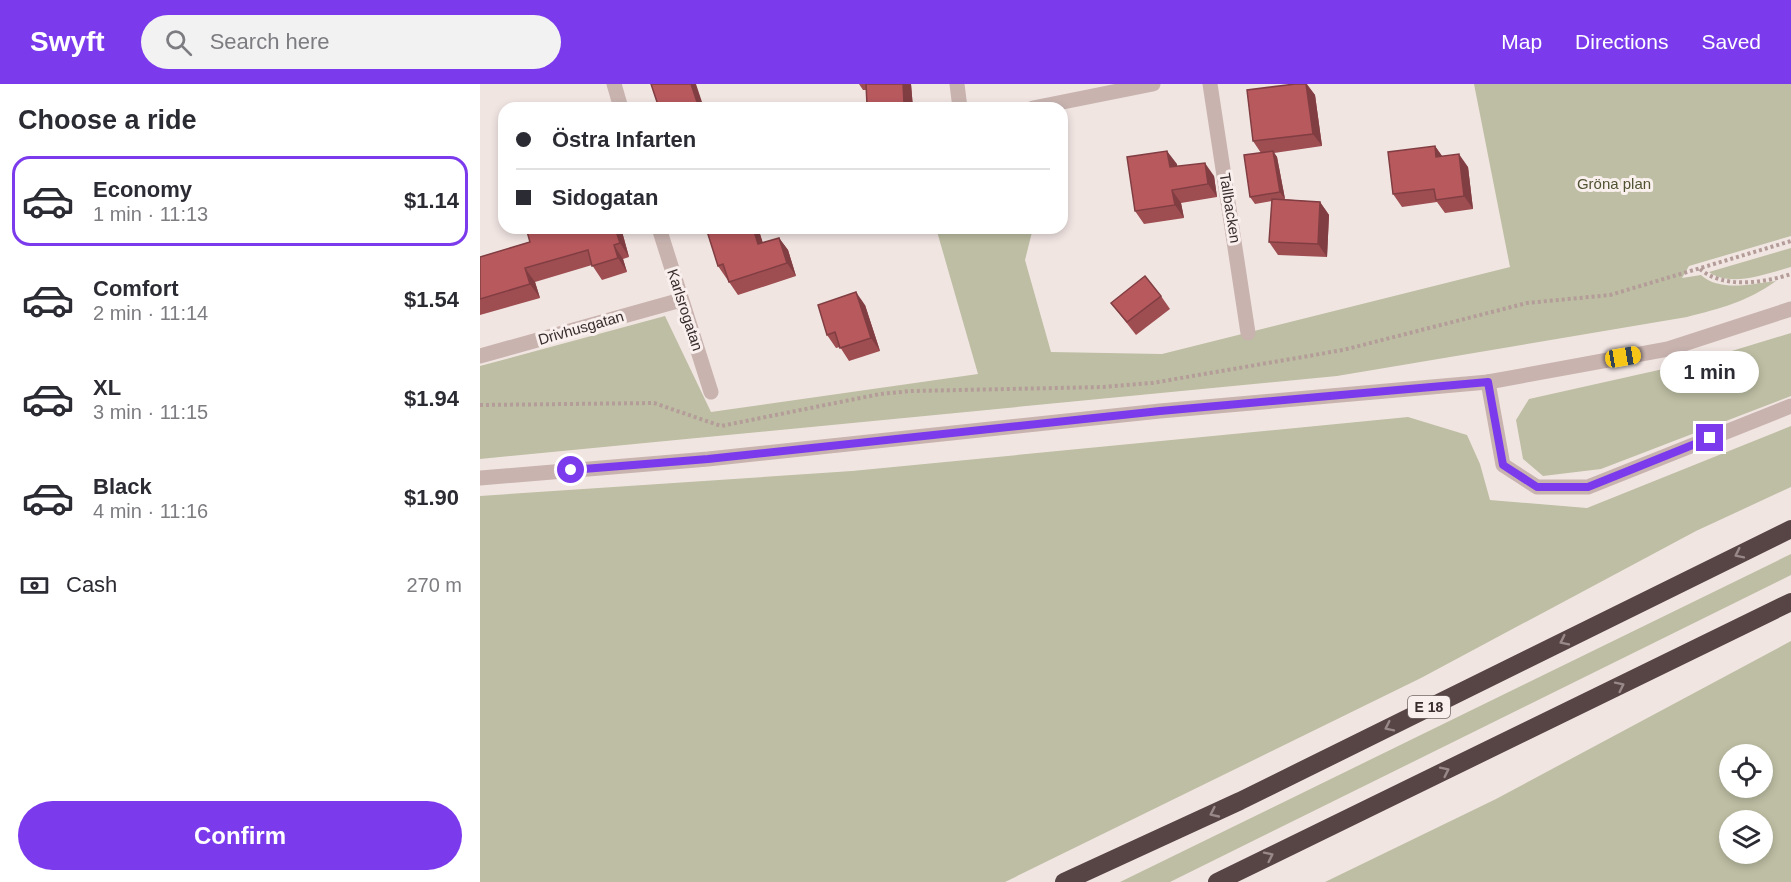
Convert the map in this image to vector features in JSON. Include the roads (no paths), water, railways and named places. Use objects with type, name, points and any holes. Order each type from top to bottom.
[{"type":"highway","name":"E 18","points":[[1064,882],[1240,801],[1791,529]]},
{"type":"highway","points":[[1217,882],[1791,602]]},
{"type":"street","points":[[614,84],[619,102]]},
{"type":"street","points":[[957,84],[959,102]]},
{"type":"street","points":[[1063,102],[1153,84]]},
{"type":"street","name":"Tallbacken","points":[[1210,84],[1248,333]]},
{"type":"street","name":"Karlsrogatan","points":[[661,234],[711,392]]},
{"type":"street","name":"Drivhusgatan","points":[[480,356],[681,300]]},
{"type":"street","points":[[480,478],[708,459],[1160,411],[1488,382],[1668,349],[1791,309]]},
{"type":"street","points":[[1488,382],[1503,465],[1537,487],[1588,487],[1791,406]]},
{"type":"park label","name":"Gröna plan","points":[[1614,184]]}]
